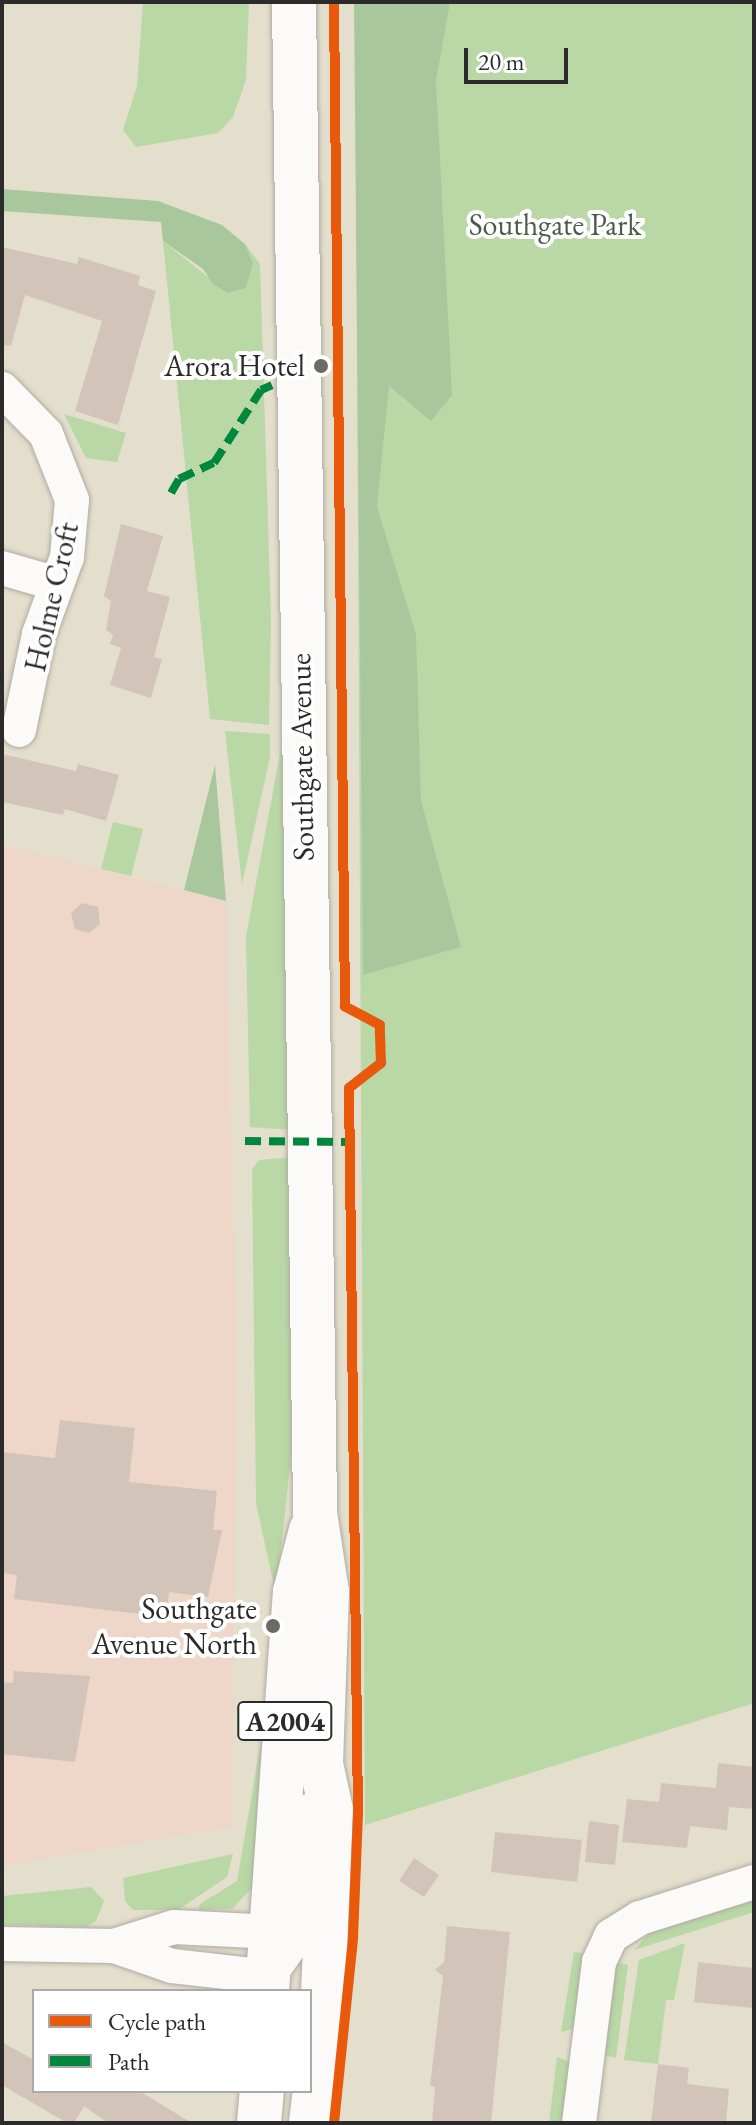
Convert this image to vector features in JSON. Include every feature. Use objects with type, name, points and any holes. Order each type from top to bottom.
[{"type":"main road","name":"Southgate Avenue","points":[[268,1984],[298,1932],[331,1810],[321,1764],[327,1592],[315,1513],[294,2]]},
{"type":"main road","name":"Southgate Avenue","points":[[302,1989],[298,1932],[295,1592],[315,1513]]},
{"type":"main road","points":[[259,2123],[262,2093]]},
{"type":"main road","name":"Southgate Avenue","points":[[309,2093],[311,2123]]},
{"type":"street","name":"Holme Croft","points":[[2,389],[46,434],[66,476],[73,528],[39,634],[19,730]]},
{"type":"street","points":[[2,568],[57,584]]},
{"type":"street","points":[[579,2123],[599,1962],[611,1936],[640,1918],[754,1882]]},
{"type":"street","points":[[114,1946],[174,1927],[298,1932]]},
{"type":"street","points":[[2,1944],[114,1946],[172,1966],[268,1984]]},
{"type":"shaded area","points":[[2,844],[226,901],[237,1351],[232,1827],[2,1866]]},
{"type":"green space","points":[[143,2],[249,2],[246,80],[233,117],[218,133],[136,147],[123,130],[137,86]]},
{"type":"green space","points":[[354,2],[450,2],[436,81],[452,395],[431,421],[389,386],[377,507],[416,634],[421,801],[461,947],[363,975]]},
{"type":"green space","name":"Southgate Park","points":[[355,2],[754,2],[754,1703],[365,1825]]},
{"type":"green space","points":[[2,189],[158,201],[222,225],[245,244],[253,263],[246,288],[228,293],[213,284],[203,269],[163,241],[161,222],[2,211]]},
{"type":"green space","points":[[163,241],[228,293],[246,288],[253,263],[245,244],[260,264],[271,619],[269,725],[210,719]]},
{"type":"green space","points":[[64,414],[126,433],[117,462],[86,458]]},
{"type":"green space","points":[[225,731],[270,734],[270,757],[242,884]]},
{"type":"green space","points":[[281,748],[286,765],[292,1130],[250,1127],[246,937]]},
{"type":"green space","points":[[215,765],[226,901],[184,890]]},
{"type":"green space","points":[[113,822],[143,829],[131,876],[101,869]]},
{"type":"green space","points":[[291,1157],[296,1342],[291,1458],[276,1595],[256,1503],[252,1169],[259,1160]]},
{"type":"green space","points":[[273,1672],[254,1886],[232,1909],[198,1910],[200,1904],[237,1881]]},
{"type":"green space","points":[[233,1854],[227,1877],[178,1910],[133,1910],[125,1901],[123,1878]]},
{"type":"green space","points":[[91,1887],[104,1901],[96,1921],[86,1927],[4,1925],[2,1896]]},
{"type":"green space","points":[[754,1897],[754,1912],[634,1950],[653,1929]]},
{"type":"green space","points":[[685,1943],[674,2000],[666,2000],[658,2064],[624,2060],[639,1960]]},
{"type":"green space","points":[[574,1952],[583,1953],[577,2021],[573,2029],[561,2032]]},
{"type":"green space","points":[[615,1962],[628,1965],[616,2058],[604,2055]]},
{"type":"green space","points":[[557,2057],[570,2062],[565,2123],[549,2123]]},
{"type":"building","points":[[2,247],[77,264],[79,257],[140,276],[138,285],[156,291],[118,425],[75,411],[102,321],[25,295],[11,346],[2,345]]},
{"type":"building","points":[[121,524],[163,536],[147,591],[170,597],[154,657],[162,659],[151,698],[110,685],[121,648],[110,644],[113,635],[106,630],[111,601],[104,596]]},
{"type":"building","points":[[2,754],[76,771],[78,764],[119,775],[106,821],[65,809],[63,815],[2,802]]},
{"type":"building","points":[[82,903],[98,907],[100,924],[89,933],[75,929],[71,913]]},
{"type":"building","points":[[60,1420],[135,1428],[129,1482],[217,1491],[213,1530],[222,1530],[208,1597],[169,1592],[166,1617],[14,1599],[17,1575],[2,1573],[2,1452],[55,1458]]},
{"type":"building","points":[[14,1671],[90,1676],[75,1762],[2,1754],[2,1682],[13,1683]]},
{"type":"building","points":[[718,1763],[754,1767],[754,1809],[729,1807],[727,1830],[690,1826],[687,1848],[622,1842],[627,1799],[659,1802],[661,1783],[716,1788]]},
{"type":"building","points":[[589,1821],[619,1825],[615,1865],[585,1862]]},
{"type":"building","points":[[495,1832],[582,1840],[577,1882],[491,1872]]},
{"type":"building","points":[[414,1858],[439,1875],[424,1897],[399,1881]]},
{"type":"building","points":[[447,1926],[510,1932],[491,2123],[432,2123],[435,2087],[430,2086],[443,1976],[435,1970],[444,1962]]},
{"type":"building","points":[[698,1962],[754,1968],[754,2008],[694,2002]]},
{"type":"building","points":[[2,2042],[32,2059],[32,2093],[142,2093],[192,2123],[108,2123],[84,2106],[74,2123],[67,2123],[2,2085]]},
{"type":"building","points":[[658,2064],[689,2068],[687,2084],[729,2089],[726,2123],[651,2123]]},
{"type":"marked path","points":[[171,493],[179,479],[214,463],[261,390],[272,385]]},
{"type":"marked path","points":[[245,1141],[350,1142]]},
{"type":"cycle path","points":[[334,2],[345,1006],[380,1025],[381,1063],[349,1088],[358,1814],[353,1938],[334,2123]]},
{"type":"place","name":"Arora Hotel","points":[[321,366]]},
{"type":"place","name":"Southgate Avenue North","points":[[273,1626]]}]
